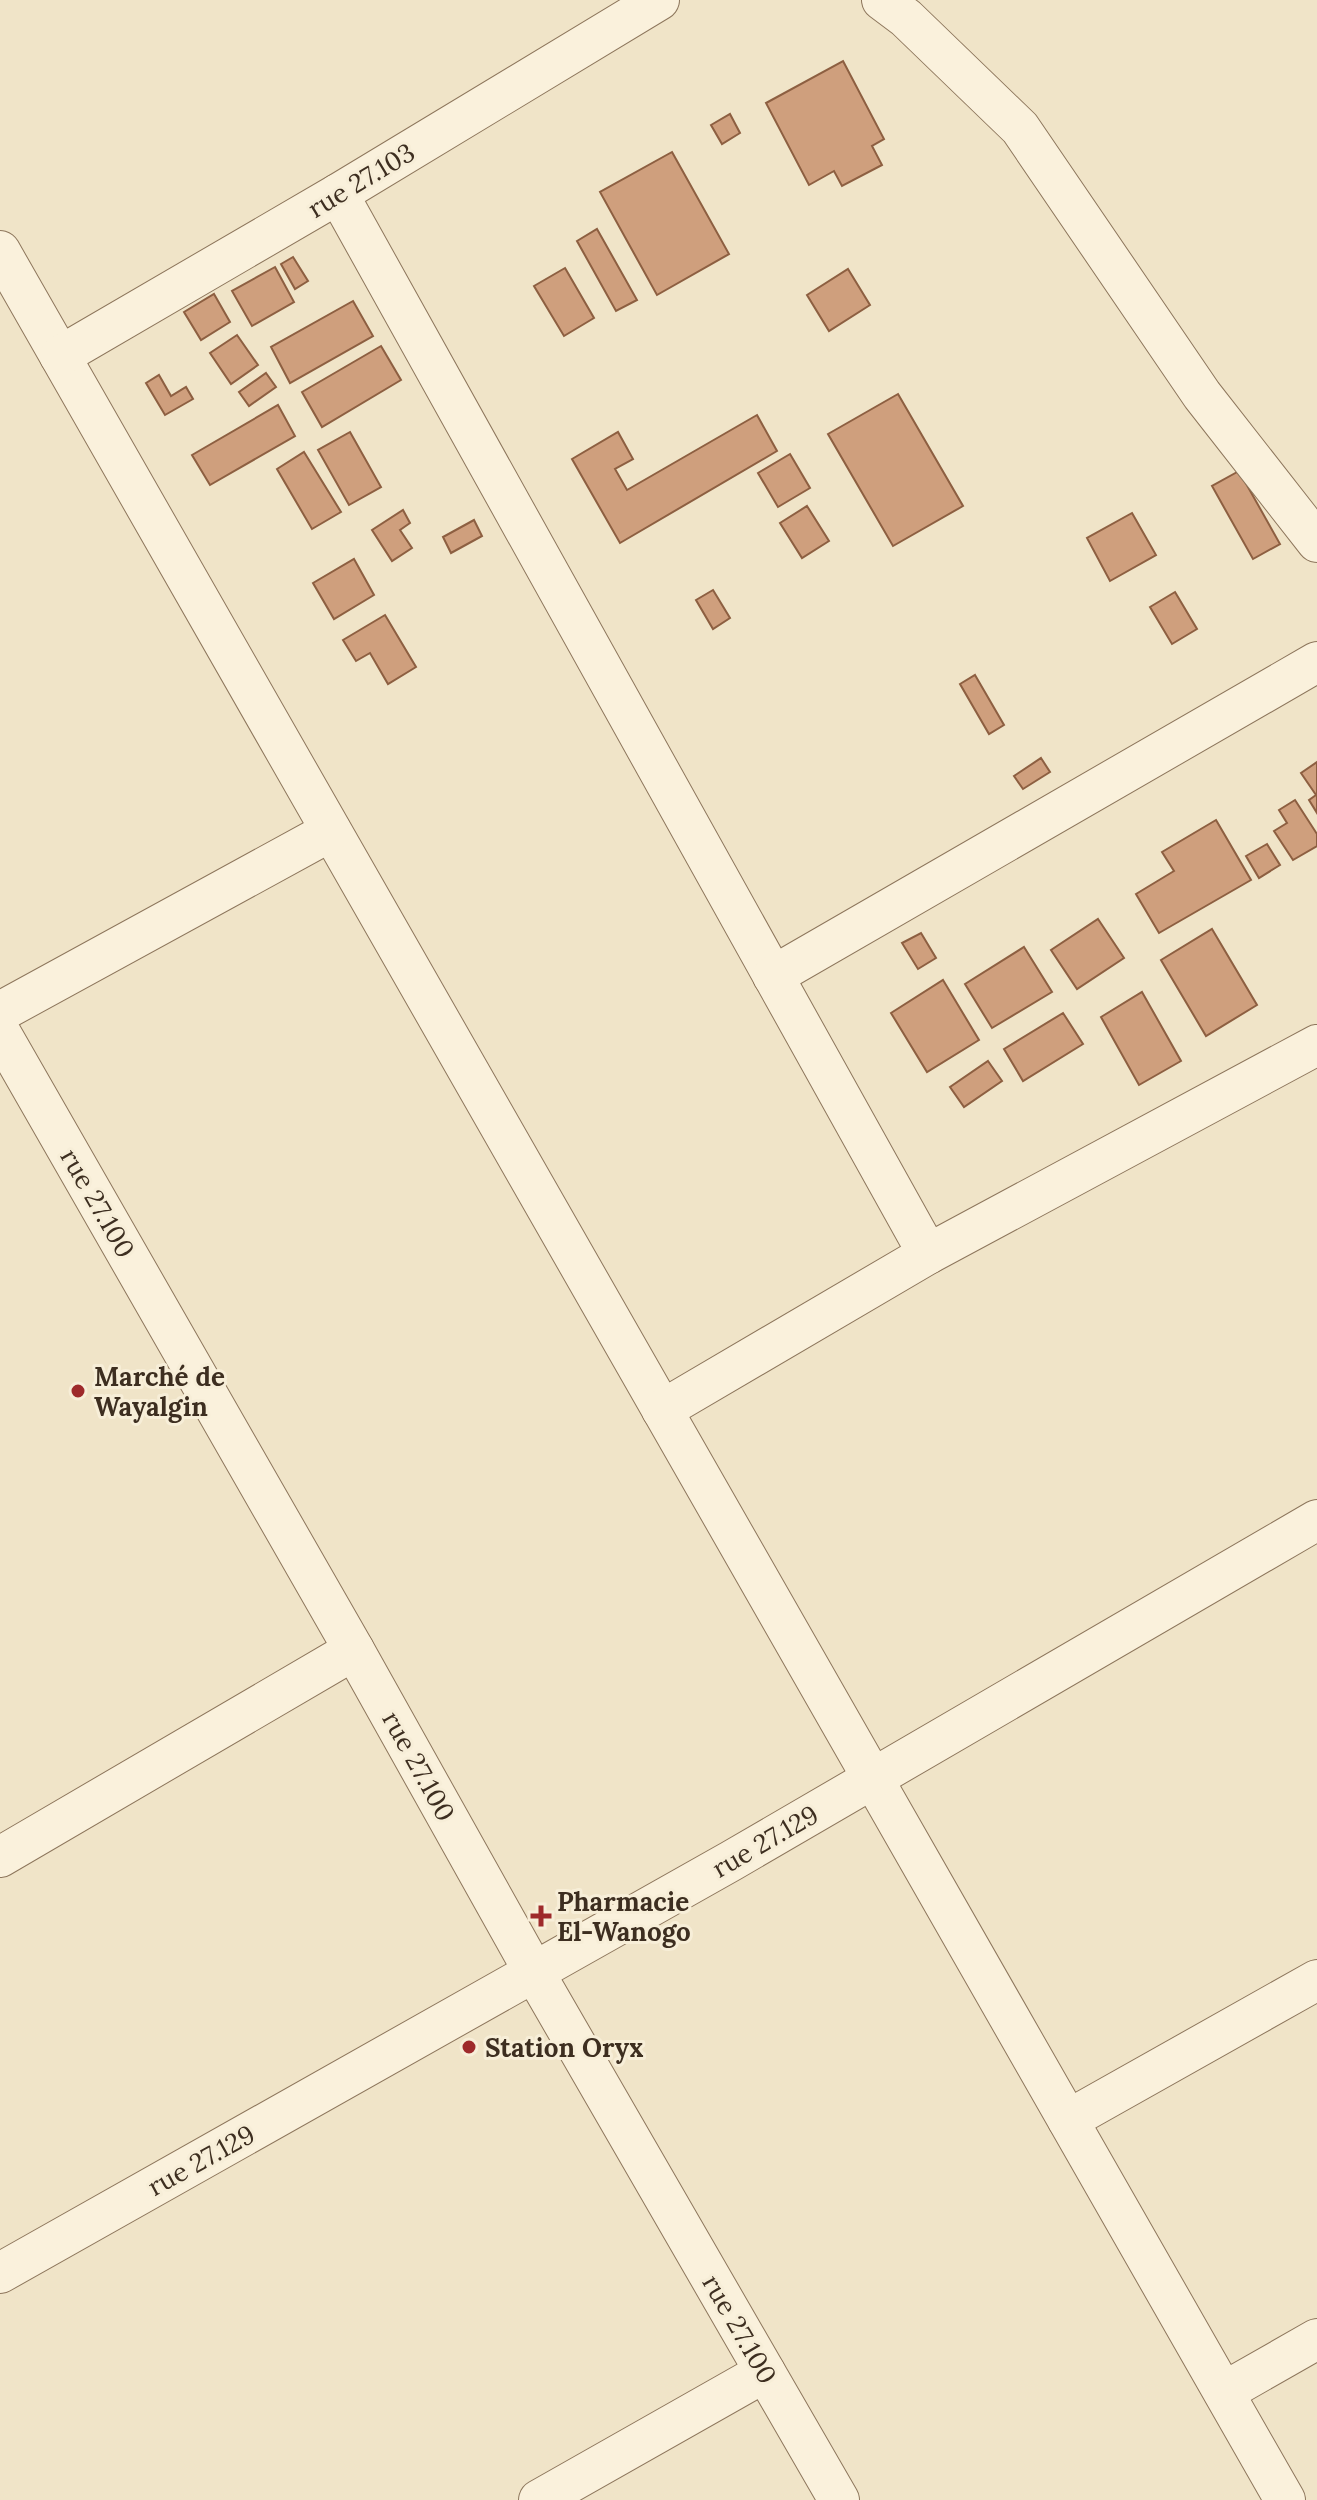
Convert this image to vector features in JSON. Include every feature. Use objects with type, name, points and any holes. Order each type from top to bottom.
[{"type":"street","name":"rue 27.103","points":[[60,356],[338,194],[659,0]]},
{"type":"street","points":[[882,0],[906,18],[1020,128],[1202,395],[1317,542]]},
{"type":"street","points":[[338,194],[928,1254]]},
{"type":"street","points":[[0,251],[1285,2500]]},
{"type":"street","points":[[773,976],[1317,662]]},
{"type":"street","points":[[0,1012],[331,831]]},
{"type":"street","name":"rue 27.100","points":[[0,1032],[354,1650],[534,1972],[839,2500]]},
{"type":"street","points":[[662,1410],[928,1254],[1317,1045]]},
{"type":"street","name":"rue 27.129","points":[[0,2273],[873,1779],[1317,1520]]},
{"type":"street","points":[[0,1857],[354,1650]]},
{"type":"street","points":[[1068,2120],[1317,1980]]},
{"type":"street","points":[[1224,2392],[1317,2339]]},
{"type":"street","points":[[539,2500],[765,2372]]},
{"type":"building","points":[[843,61],[884,139],[872,146],[882,165],[842,186],[834,171],[809,185],[766,103]]},
{"type":"building","points":[[730,114],[740,133],[722,144],[711,125]]},
{"type":"building","points":[[672,152],[729,254],[657,295],[600,192]]},
{"type":"building","points":[[597,229],[637,300],[616,311],[577,241]]},
{"type":"building","points":[[293,257],[308,281],[295,289],[281,264]]},
{"type":"building","points":[[275,267],[294,302],[252,326],[232,291]]},
{"type":"building","points":[[565,268],[594,318],[564,336],[534,286]]},
{"type":"building","points":[[848,269],[870,305],[829,331],[807,295]]},
{"type":"building","points":[[214,294],[230,322],[201,340],[184,312]]},
{"type":"building","points":[[353,301],[373,336],[290,383],[271,347]]},
{"type":"building","points":[[237,335],[258,365],[231,384],[210,353]]},
{"type":"building","points":[[381,346],[401,380],[322,427],[302,392]]},
{"type":"building","points":[[266,373],[276,387],[249,406],[239,392]]},
{"type":"building","points":[[159,375],[171,396],[186,387],[193,399],[165,415],[146,383]]},
{"type":"building","points":[[898,394],[963,506],[893,546],[828,434]]},
{"type":"building","points":[[278,405],[295,436],[210,485],[192,455]]},
{"type":"building","points":[[757,415],[777,451],[620,543],[572,459],[618,432],[633,459],[615,469],[627,490]]},
{"type":"building","points":[[350,432],[381,487],[349,505],[318,450]]},
{"type":"building","points":[[304,452],[341,512],[312,529],[277,469]]},
{"type":"building","points":[[790,454],[810,488],[778,507],[758,473]]},
{"type":"building","points":[[1239,471],[1280,544],[1253,559],[1212,486]]},
{"type":"building","points":[[807,506],[829,541],[802,558],[780,523]]},
{"type":"building","points":[[403,510],[410,523],[400,530],[412,548],[392,561],[372,530]]},
{"type":"building","points":[[1132,513],[1156,555],[1110,581],[1087,538]]},
{"type":"building","points":[[474,520],[482,536],[451,553],[443,537]]},
{"type":"building","points":[[354,559],[374,595],[334,619],[313,583]]},
{"type":"building","points":[[713,590],[730,618],[713,629],[696,600]]},
{"type":"building","points":[[1175,592],[1197,629],[1172,644],[1150,607]]},
{"type":"building","points":[[385,615],[416,667],[388,684],[370,653],[356,661],[343,640]]},
{"type":"building","points":[[975,675],[1004,725],[989,734],[960,684]]},
{"type":"building","points":[[1041,758],[1050,772],[1023,789],[1014,776]]},
{"type":"building","points":[[1317,762],[1317,813],[1309,800],[1316,795],[1301,773]]},
{"type":"building","points":[[1295,800],[1317,834],[1317,846],[1293,860],[1274,831],[1287,823],[1279,810]]},
{"type":"building","points":[[1216,820],[1251,880],[1159,933],[1136,894],[1174,871],[1162,852]]},
{"type":"building","points":[[1267,844],[1280,865],[1259,878],[1246,856]]},
{"type":"building","points":[[1098,919],[1124,958],[1077,989],[1051,950]]},
{"type":"building","points":[[1212,929],[1257,1005],[1206,1036],[1161,960]]},
{"type":"building","points":[[921,933],[936,958],[918,969],[902,943]]},
{"type":"building","points":[[1024,947],[1052,992],[992,1028],[965,984]]},
{"type":"building","points":[[943,980],[979,1040],[927,1072],[891,1013]]},
{"type":"building","points":[[1142,992],[1181,1061],[1139,1085],[1101,1017]]},
{"type":"building","points":[[1063,1013],[1083,1044],[1023,1081],[1004,1049]]},
{"type":"building","points":[[988,1061],[1002,1081],[964,1107],[950,1087]]},
{"type":"place","name":"Marché de Wayalgin","points":[[78,1391]]},
{"type":"place","name":"Pharmacie El-Wanogo","points":[[541,1916]]},
{"type":"place","name":"Station Oryx","points":[[469,2047]]}]
